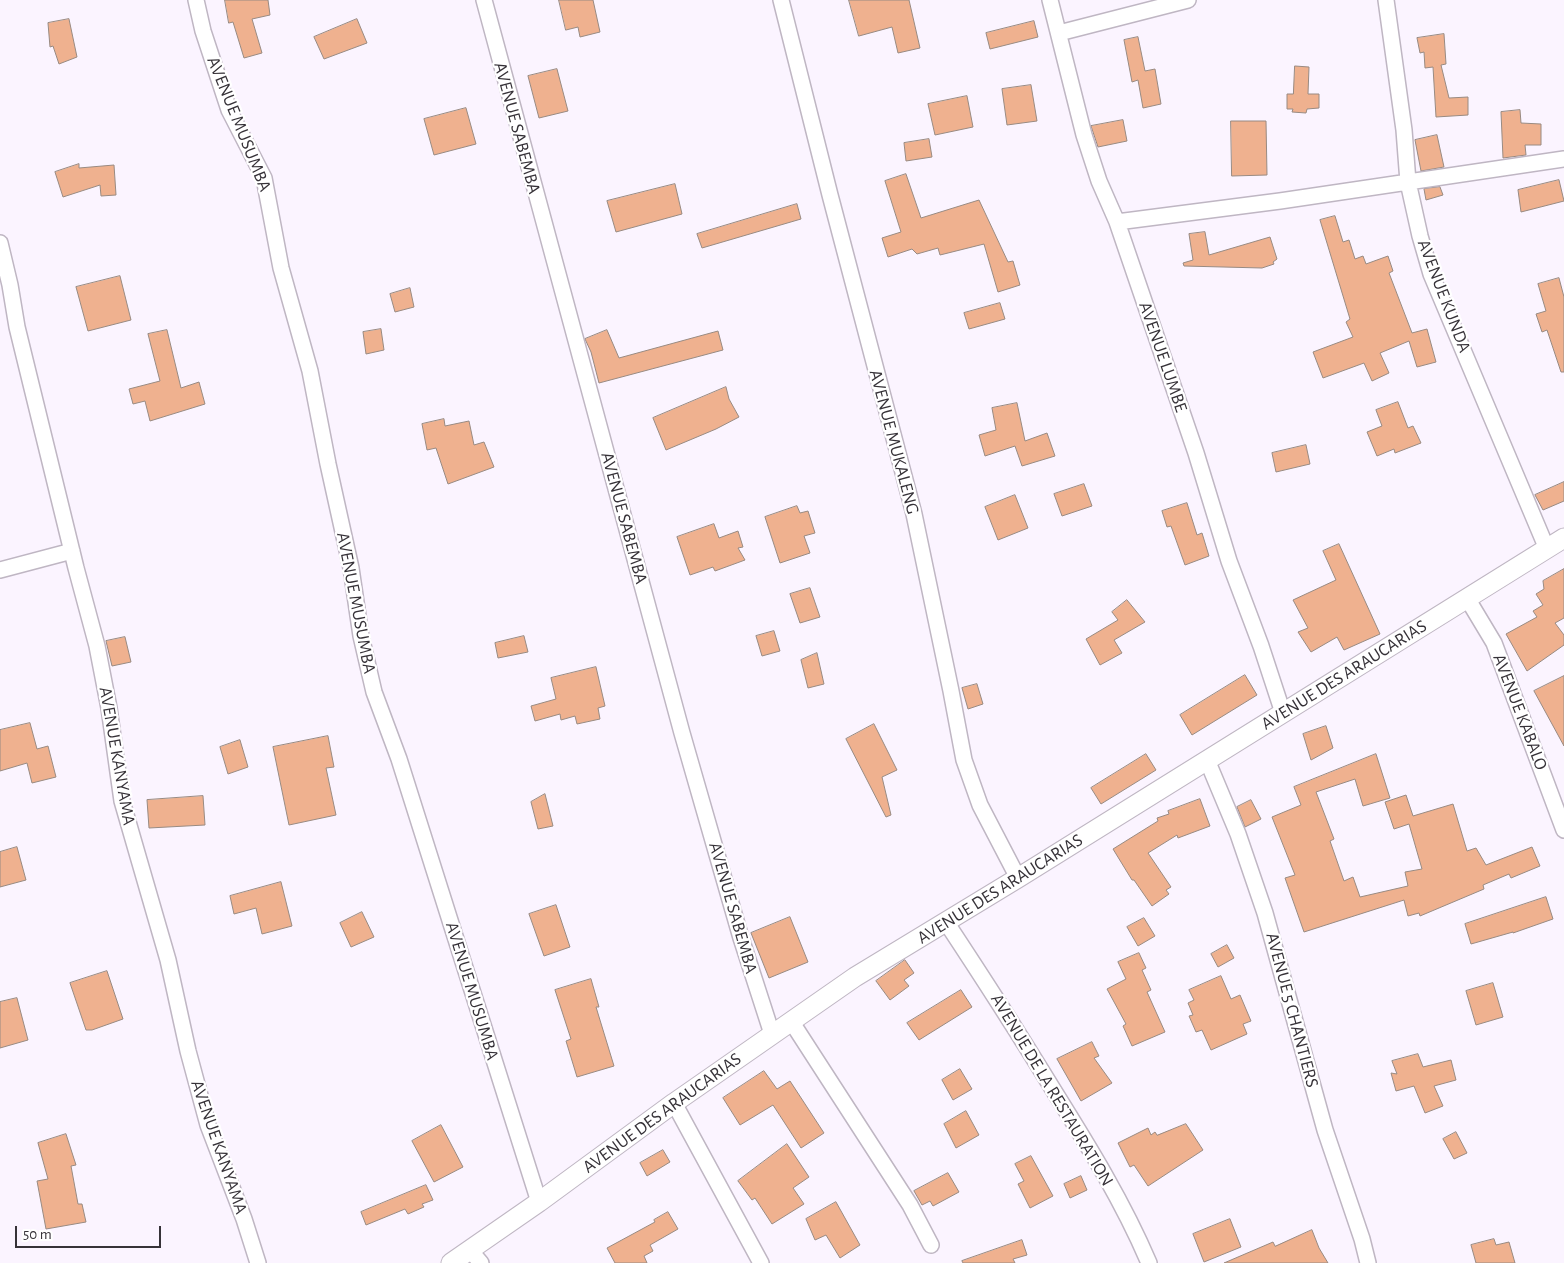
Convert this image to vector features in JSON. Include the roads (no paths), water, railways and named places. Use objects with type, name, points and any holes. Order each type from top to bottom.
[{"type":"street","name":"AVENUE MUSUMBA","points":[[196,0],[203,31],[229,110],[264,178],[281,268],[310,371],[351,568],[361,636],[374,692],[399,759],[539,1202]]},
{"type":"street","name":"AVENUE SABEMBA","points":[[484,0],[682,733],[772,1034]]},
{"type":"street","name":"AVENUE MUKALENG","points":[[781,0],[914,514],[952,691],[964,760],[980,805],[1018,878]]},
{"type":"street","name":"AVENUE LUMBE","points":[[1050,0],[1084,135],[1099,181],[1117,222],[1196,453],[1229,561],[1261,646],[1283,713]]},
{"type":"street","points":[[1059,33],[1188,0]]},
{"type":"street","name":"AVENUE KUNDA","points":[[1386,0],[1404,130],[1408,182],[1431,274],[1547,549]]},
{"type":"street","points":[[1117,222],[1280,201],[1564,159]]},
{"type":"street","name":"AVENUE KANYAMA","points":[[0,243],[10,285],[16,327],[97,646],[109,708],[122,801],[168,960],[188,1051],[208,1125],[244,1219],[258,1263]]},
{"type":"street","name":"AVENUE DES ARAUCARIAS","points":[[451,1263],[476,1257],[539,1202],[674,1103],[855,977],[1018,878],[1564,538]]},
{"type":"street","points":[[0,570],[72,551]]},
{"type":"street","name":"AVENUE KABALO","points":[[1467,598],[1494,643],[1564,830]]},
{"type":"street","name":"AVENUE 5 CHANTIERS","points":[[1207,760],[1238,834],[1265,913],[1325,1130],[1362,1239],[1368,1263]]},
{"type":"street","name":"AVENUE DE LA RESTAURATION","points":[[946,922],[986,982],[1106,1175],[1149,1263]]},
{"type":"street","points":[[791,1021],[910,1205],[932,1245]]},
{"type":"street","points":[[674,1103],[761,1263]]}]
